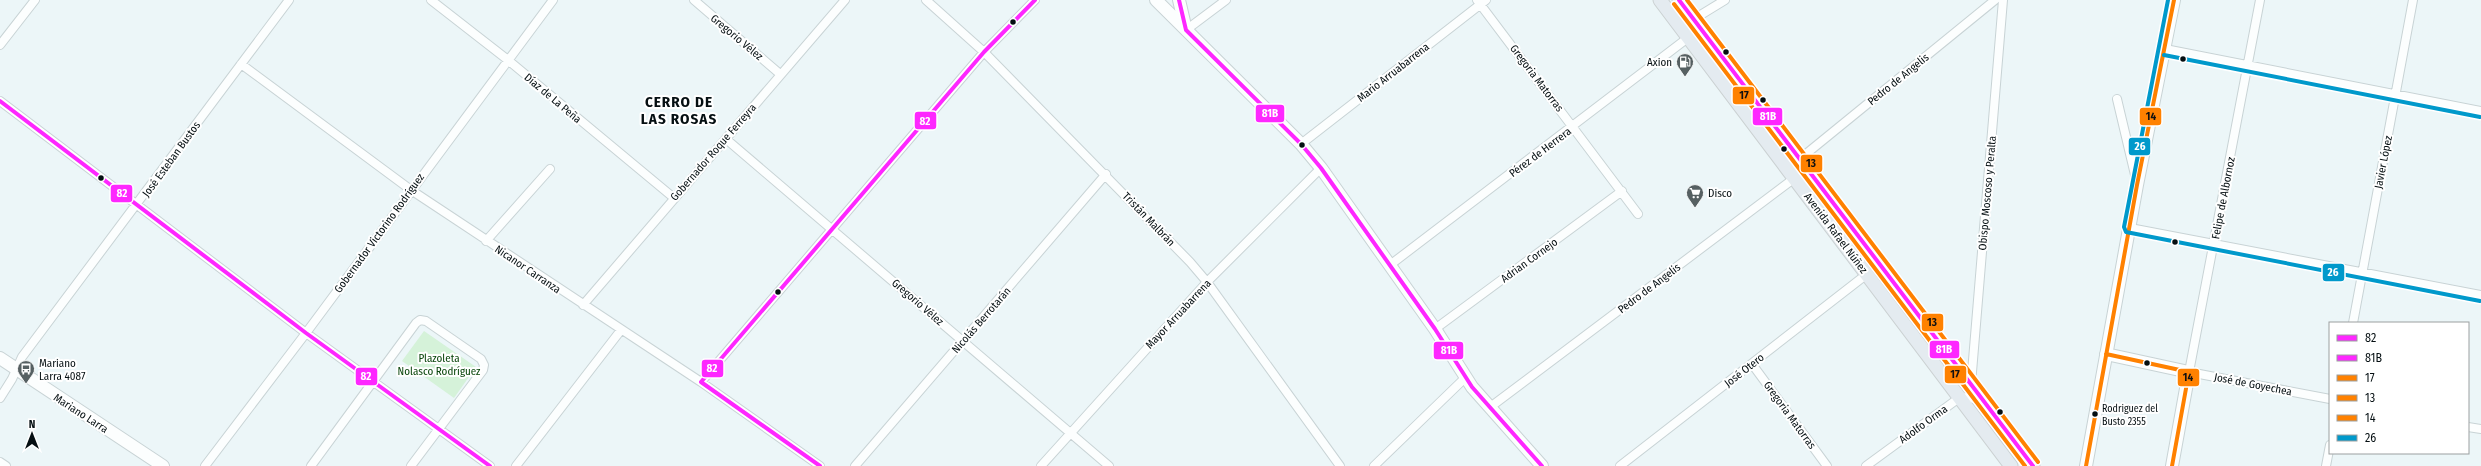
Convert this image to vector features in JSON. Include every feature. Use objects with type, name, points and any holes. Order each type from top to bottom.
[{"type":"main road","points":[[1156,0],[1301,144],[1321,168],[1435,329],[1465,378],[1489,408],[1542,466]]},
{"type":"main road","points":[[1179,0],[1186,30]]},
{"type":"main road","name":"Avenida Rafael Núñez","points":[[1660,0],[2011,466]]},
{"type":"main road","name":"Avenida Rafael Núñez","points":[[1679,0],[1805,163],[2033,466]]},
{"type":"main road","points":[[2086,466],[2174,0]]},
{"type":"main road","name":"José de Goyechea","points":[[2106,354],[2190,372]]},
{"type":"main road","name":"Mariano Larra","points":[[0,358],[162,466]]},
{"type":"main road","name":"Felipe de Albornoz","points":[[2172,466],[2190,372]]},
{"type":"street","points":[[0,45],[34,0]]},
{"type":"street","name":"José Esteban Bustos","points":[[0,398],[22,357],[138,204],[289,0]]},
{"type":"street","name":"Díaz de La Peña","points":[[431,0],[508,60],[674,198]]},
{"type":"street","name":"Gobernador Victorino Rodríguez","points":[[205,466],[306,333],[553,0]]},
{"type":"street","name":"Gregorio Vélez","points":[[694,0],[780,74]]},
{"type":"street","name":"Gobernador Roque Ferreyra","points":[[583,306],[780,74],[845,0]]},
{"type":"street","name":"Tristán Malbrán","points":[[926,0],[984,52],[1106,174],[1207,282],[1340,466]]},
{"type":"street","points":[[701,382],[984,52],[1035,0]]},
{"type":"street","points":[[1186,30],[1226,0]]},
{"type":"street","points":[[1694,19],[1725,0]]},
{"type":"street","name":"Pedro de Angelis","points":[[1489,408],[1794,178],[1805,163],[1995,0]]},
{"type":"street","name":"Obispo Moscoso y Peralta","points":[[1971,385],[2003,0]]},
{"type":"street","name":"Felipe de Albornoz","points":[[2190,372],[2260,0]]},
{"type":"street","name":"Javier López","points":[[2352,322],[2413,0]]},
{"type":"street","name":"Gregoria Matorras","points":[[1481,1],[1638,214]]},
{"type":"street","name":"Mario Arruabarrena","points":[[1301,144],[1481,1]]},
{"type":"street","name":"Pérez de Herrera","points":[[1390,265],[1689,37]]},
{"type":"street","points":[[2165,49],[2248,64],[2481,111]]},
{"type":"street","name":"Nicanor Carranza","points":[[241,64],[411,190],[583,306],[701,382],[820,466]]},
{"type":"street","points":[[2117,99],[2138,185]]},
{"type":"street","points":[[0,101],[138,204],[306,333],[438,430],[490,466]]},
{"type":"street","name":"Gregorio Vélez","points":[[726,139],[1109,466]]},
{"type":"street","name":"Mayor Arruabarrena","points":[[1041,466],[1070,432],[1207,282],[1321,168]]},
{"type":"street","points":[[486,241],[550,169]]},
{"type":"street","name":"Nicolás Berrotarán","points":[[855,466],[1106,174]]},
{"type":"street","name":"Adrian Cornejo","points":[[1435,329],[1622,191]]},
{"type":"street","points":[[2130,228],[2481,295]]},
{"type":"street","name":"José Otero","points":[[1620,466],[1867,274]]},
{"type":"street","points":[[311,466],[416,323],[420,320],[426,321],[481,359],[484,365],[483,370],[411,466]]},
{"type":"street","points":[[516,466],[621,330]]},
{"type":"street","name":"Gregoria Matorras","points":[[1752,364],[1827,466]]},
{"type":"street","name":"José de Goyechea","points":[[2190,372],[2329,399]]},
{"type":"street","points":[[1374,466],[1465,378]]},
{"type":"street","name":"Adolfo Orma","points":[[1866,466],[1959,398],[1968,397],[1985,403]]},
{"type":"street","points":[[2469,427],[2481,429]]},
{"type":"street","points":[[2326,466],[2329,450]]},
{"type":"street","points":[[0,462],[6,466]]},
{"type":"green space","name":"Plazoleta Nolasco Rodríguez","points":[[424,331],[476,367],[454,398],[402,361]]},
{"type":"transit line","name":"82","points":[[820,466],[701,382],[984,52],[1035,0]]},
{"type":"transit line","name":"81B","points":[[1179,0],[1186,30],[1301,144],[1321,168],[1435,329],[1472,387],[1542,466]]},
{"type":"transit line","name":"81B","points":[[1679,0],[2033,466]]},
{"type":"transit line","name":"13","points":[[1687,0],[2038,462]]},
{"type":"transit line","name":"26","points":[[2168,0],[2124,227],[2126,232],[2480,301]]},
{"type":"transit line","name":"14","points":[[2086,466],[2137,185],[2174,0]]},
{"type":"transit line","name":"17","points":[[1674,4],[2025,466]]},
{"type":"transit line","name":"26","points":[[2164,55],[2480,117]]},
{"type":"transit line","name":"82","points":[[0,101],[306,333],[490,466]]},
{"type":"transit line","name":"14","points":[[2106,354],[2189,372],[2172,466]]},
{"type":"place","name":"Axion","points":[[1685,77]]},
{"type":"place","name":"Disco","points":[[1695,208]]},
{"type":"place","name":"Mariano Larra 4087","points":[[26,384]]},
{"type":"place","name":"Rodriguez del Busto 2355","points":[[2095,414]]},
{"type":"district","name":"CERRO DE LAS ROSAS","points":[[679,110]]}]
